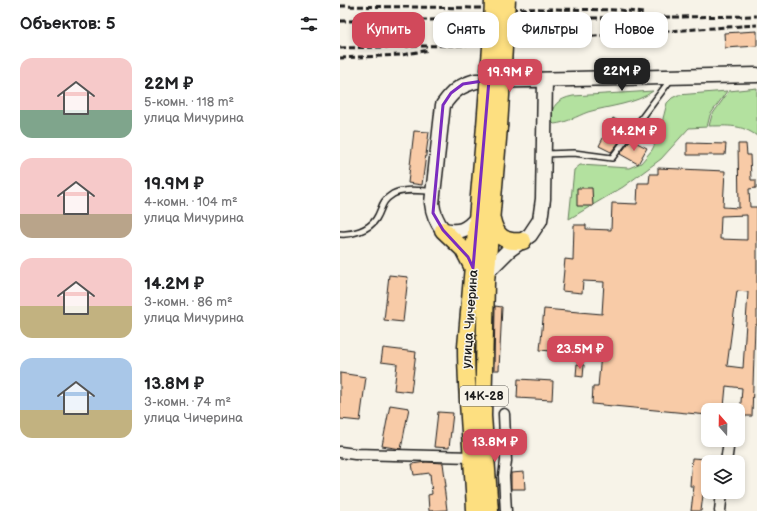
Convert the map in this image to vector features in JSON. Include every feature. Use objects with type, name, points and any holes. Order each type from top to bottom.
[{"type":"main road","name":"14К-28","points":[[492,127],[491,47],[493,0]]},
{"type":"main road","name":"14К-28","points":[[492,127],[507,0]]},
{"type":"main road","points":[[545,80],[543,199],[540,220],[535,229],[523,241],[480,270],[463,249],[442,230],[436,222],[432,203],[443,105],[451,93],[463,84],[476,81],[757,75]]},
{"type":"main road","name":"улица Чичерина","points":[[490,511],[483,416],[480,270],[492,127]]},
{"type":"main road","points":[[442,230],[451,232],[461,231],[484,218],[502,238],[513,242],[523,241]]},
{"type":"main road","name":"улица Чичерина","points":[[475,511],[466,376],[466,347],[480,270]]},
{"type":"street","points":[[504,414],[506,461],[504,476],[506,511]]},
{"type":"street","points":[[727,455],[728,448]]},
{"type":"street","points":[[340,452],[355,454],[472,457]]},
{"type":"street","points":[[720,511],[721,499]]},
{"type":"lane","points":[[544,154],[574,153],[612,158],[672,78]]},
{"type":"lane","points":[[340,234],[352,233],[369,226],[376,219],[384,201],[394,193],[405,191],[434,191]]},
{"type":"highlighted area","points":[[489,80],[473,268],[468,257],[443,230],[433,213],[443,105],[451,93],[463,84]]},
{"type":"green space","points":[[757,88],[757,136],[745,129],[728,126],[709,126],[712,115],[729,91]]},
{"type":"green space","points":[[653,91],[631,102],[588,112],[563,122],[554,124],[550,120],[554,107],[560,101],[568,97]]},
{"type":"green space","points":[[727,91],[710,115],[707,127],[689,128],[661,159],[623,187],[569,219],[574,170],[580,165],[629,168],[641,163],[652,150],[658,138],[667,103],[672,98],[678,95]]},
{"type":"building","points":[[757,31],[757,46],[725,48],[724,33]]},
{"type":"building","points":[[613,118],[625,125],[620,134],[624,136],[611,152],[599,146]]},
{"type":"building","points":[[414,131],[429,132],[422,185],[408,183]]},
{"type":"building","points":[[631,140],[647,148],[638,164],[620,154]]},
{"type":"building","points":[[687,143],[726,144],[725,155],[687,155]]},
{"type":"building","points":[[738,144],[746,144],[747,155],[750,155],[751,180],[756,180],[756,188],[749,189],[750,207],[757,207],[757,325],[755,325],[752,416],[745,416],[745,403],[741,403],[742,388],[726,386],[724,403],[701,403],[701,414],[592,404],[593,387],[598,387],[602,343],[586,342],[585,354],[540,350],[544,309],[602,314],[604,282],[583,281],[582,293],[562,291],[565,259],[573,260],[574,225],[586,225],[586,229],[611,230],[612,203],[637,204],[638,183],[649,183],[650,174],[658,174],[658,168],[725,171],[723,207],[739,208]],"holes":[[[747,215],[747,240],[720,239],[721,216]],[[737,291],[748,292],[743,368],[727,366]]]},
{"type":"building","points":[[577,188],[592,188],[593,206],[577,206]]},
{"type":"building","points":[[389,275],[408,277],[403,322],[384,320]]},
{"type":"building","points":[[495,306],[502,307],[499,370],[494,370]]},
{"type":"building","points":[[383,348],[416,352],[411,392],[394,390],[397,364],[381,362]]},
{"type":"building","points":[[577,364],[584,365],[583,377],[576,376]]},
{"type":"building","points":[[340,373],[366,377],[360,421],[340,419]]},
{"type":"building","points":[[518,379],[553,381],[552,400],[517,398]]},
{"type":"building","points":[[390,405],[409,408],[401,449],[382,446]]},
{"type":"building","points":[[438,412],[453,413],[449,448],[434,447]]},
{"type":"building","points":[[692,458],[701,459],[701,499],[702,499],[701,511],[691,511],[694,486],[690,486]]},
{"type":"building","points":[[426,462],[443,463],[447,510],[429,511],[428,495],[432,494],[430,473],[414,475],[412,464]]},
{"type":"building","points":[[524,472],[525,489],[511,489],[511,473]]},
{"type":"railway","points":[[340,6],[620,10],[635,12]]},
{"type":"railway","points":[[340,21],[757,16]]},
{"type":"railway","points":[[340,48],[463,45],[757,25]]},
{"type":"railway","points":[[340,58],[401,55],[429,50]]}]
